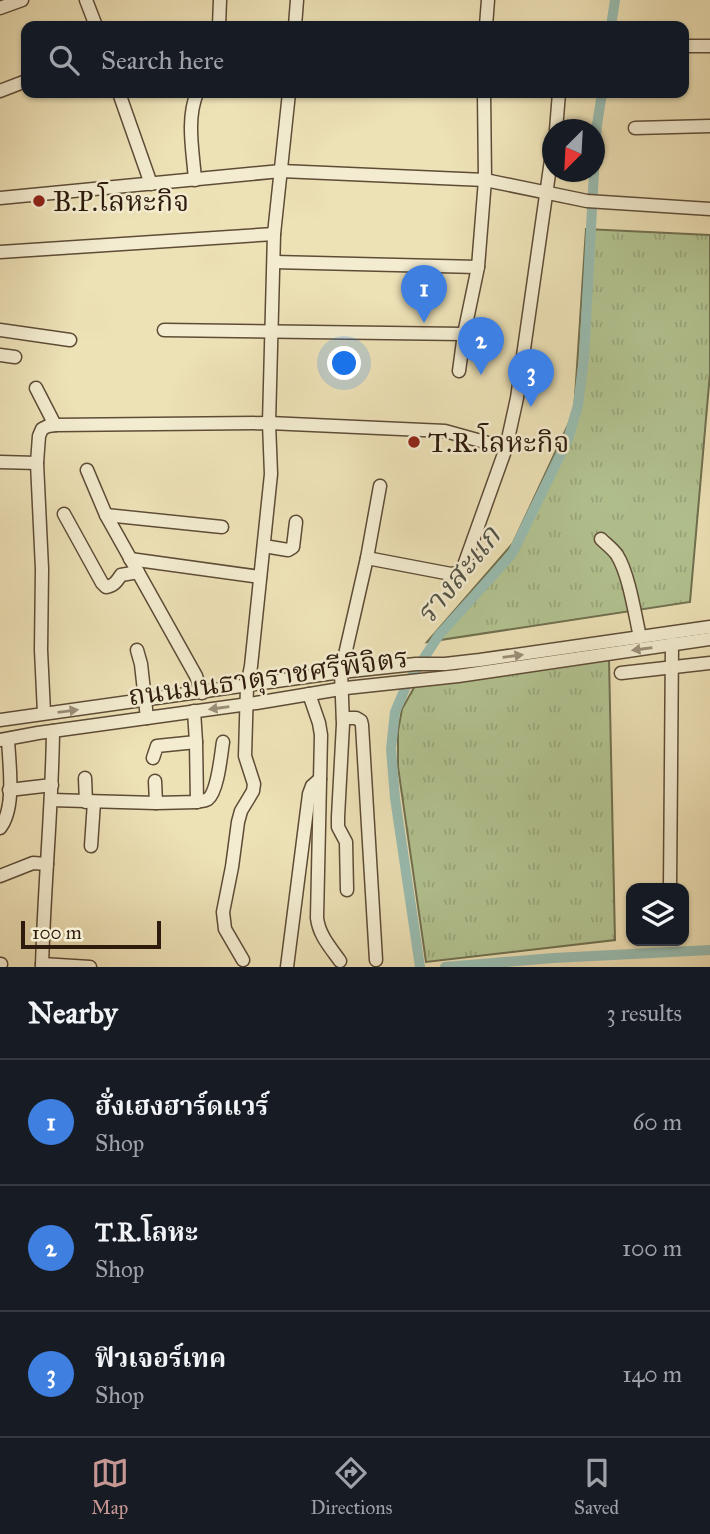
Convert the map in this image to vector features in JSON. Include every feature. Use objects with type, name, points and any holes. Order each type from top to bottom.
[{"type":"street","points":[[0,8],[22,0]]},
{"type":"street","points":[[86,0],[94,21]]},
{"type":"street","points":[[219,21],[220,0]]},
{"type":"street","points":[[295,21],[297,0]]},
{"type":"street","points":[[486,21],[488,0]]},
{"type":"street","points":[[689,46],[710,46]]},
{"type":"street","points":[[0,91],[21,83]]},
{"type":"street","points":[[121,98],[151,184]]},
{"type":"street","points":[[195,98],[191,121],[195,180]]},
{"type":"street","points":[[243,960],[225,929],[223,912],[238,822],[253,791],[254,783],[245,756],[247,686],[271,474],[269,423],[274,234],[288,98]]},
{"type":"street","points":[[459,371],[478,267],[485,180],[484,98]]},
{"type":"street","points":[[557,119],[559,98]]},
{"type":"street","points":[[635,128],[710,126]]},
{"type":"street","points":[[0,198],[281,171],[485,180],[587,201],[710,209]]},
{"type":"street","points":[[367,558],[451,574],[458,573],[463,568],[506,448],[517,398],[548,182]]},
{"type":"street","points":[[0,252],[274,234]]},
{"type":"street","points":[[274,262],[478,267]]},
{"type":"street","points":[[0,330],[70,340]]},
{"type":"street","points":[[164,330],[464,334]]},
{"type":"street","points":[[0,355],[15,356]]},
{"type":"street","points":[[36,388],[55,425]]},
{"type":"street","points":[[44,713],[37,463],[38,436],[42,429],[55,425],[269,423],[445,431],[506,448]]},
{"type":"street","points":[[0,462],[37,463]]},
{"type":"street","points":[[88,470],[106,515],[196,676],[202,692]]},
{"type":"street","points":[[347,890],[346,842],[338,827],[343,718],[341,673],[380,486]]},
{"type":"street","points":[[64,514],[106,587],[116,583],[121,575],[138,572]]},
{"type":"street","points":[[106,515],[222,527]]},
{"type":"street","points":[[264,546],[288,550],[293,547],[296,522]]},
{"type":"street","points":[[601,539],[620,561],[640,638]]},
{"type":"street","points":[[130,558],[260,577]]},
{"type":"street","name":"ถนนมนธาตุราชศรีพิจิตร","points":[[4,740],[343,689],[439,678],[453,668],[710,627]]},
{"type":"street","name":"ถนนมนธาตุราชศรีพิจิตร","points":[[0,720],[416,664],[453,668],[710,639]]},
{"type":"street","points":[[670,883],[672,644]]},
{"type":"street","points":[[137,650],[147,718]]},
{"type":"street","points":[[621,673],[710,663]]},
{"type":"street","points":[[394,667],[402,682]]},
{"type":"street","points":[[309,694],[321,735],[318,927],[340,961]]},
{"type":"street","points":[[194,711],[197,802]]},
{"type":"street","points":[[343,718],[356,718],[361,720],[362,725],[376,960]]},
{"type":"street","points":[[53,731],[42,965],[90,967]]},
{"type":"street","points":[[0,828],[6,819],[9,790],[4,740]]},
{"type":"street","points":[[153,758],[158,746],[196,742]]},
{"type":"street","points":[[51,800],[156,803],[197,802],[208,799],[216,783],[223,742]]},
{"type":"street","points":[[85,778],[90,802],[91,846]]},
{"type":"street","points":[[287,967],[307,806],[312,786],[320,779]]},
{"type":"street","points":[[155,781],[156,803]]},
{"type":"street","points":[[9,790],[52,785]]},
{"type":"street","points":[[0,876],[33,863],[47,864]]},
{"type":"green space","points":[[586,229],[710,235],[710,373],[690,602],[427,642],[513,543],[574,412]]},
{"type":"green space","points":[[609,659],[615,940],[426,962],[398,767],[398,731],[402,709],[416,684]]},
{"type":"waterway","name":"รางสะแก","points":[[612,21],[615,0]]},
{"type":"waterway","name":"รางสะแก","points":[[598,119],[601,98]]},
{"type":"waterway","name":"รางสะแก","points":[[420,967],[395,798],[391,749],[395,712],[407,684],[439,635],[512,554],[568,439],[578,405],[584,358],[593,182]]},
{"type":"waterway","points":[[445,967],[710,950]]},
{"type":"place","name":"B.P.โลหะกิจ","points":[[39,201]]},
{"type":"place","name":"ฮั่งเฮงฮาร์ดแวร์","points":[[424,323]]},
{"type":"place","name":"T.R.โลหะ","points":[[481,375]]},
{"type":"place","name":"ฟิวเจอร์เทค","points":[[531,407]]},
{"type":"place","name":"T.R.โลหะกิจ","points":[[414,442]]}]
